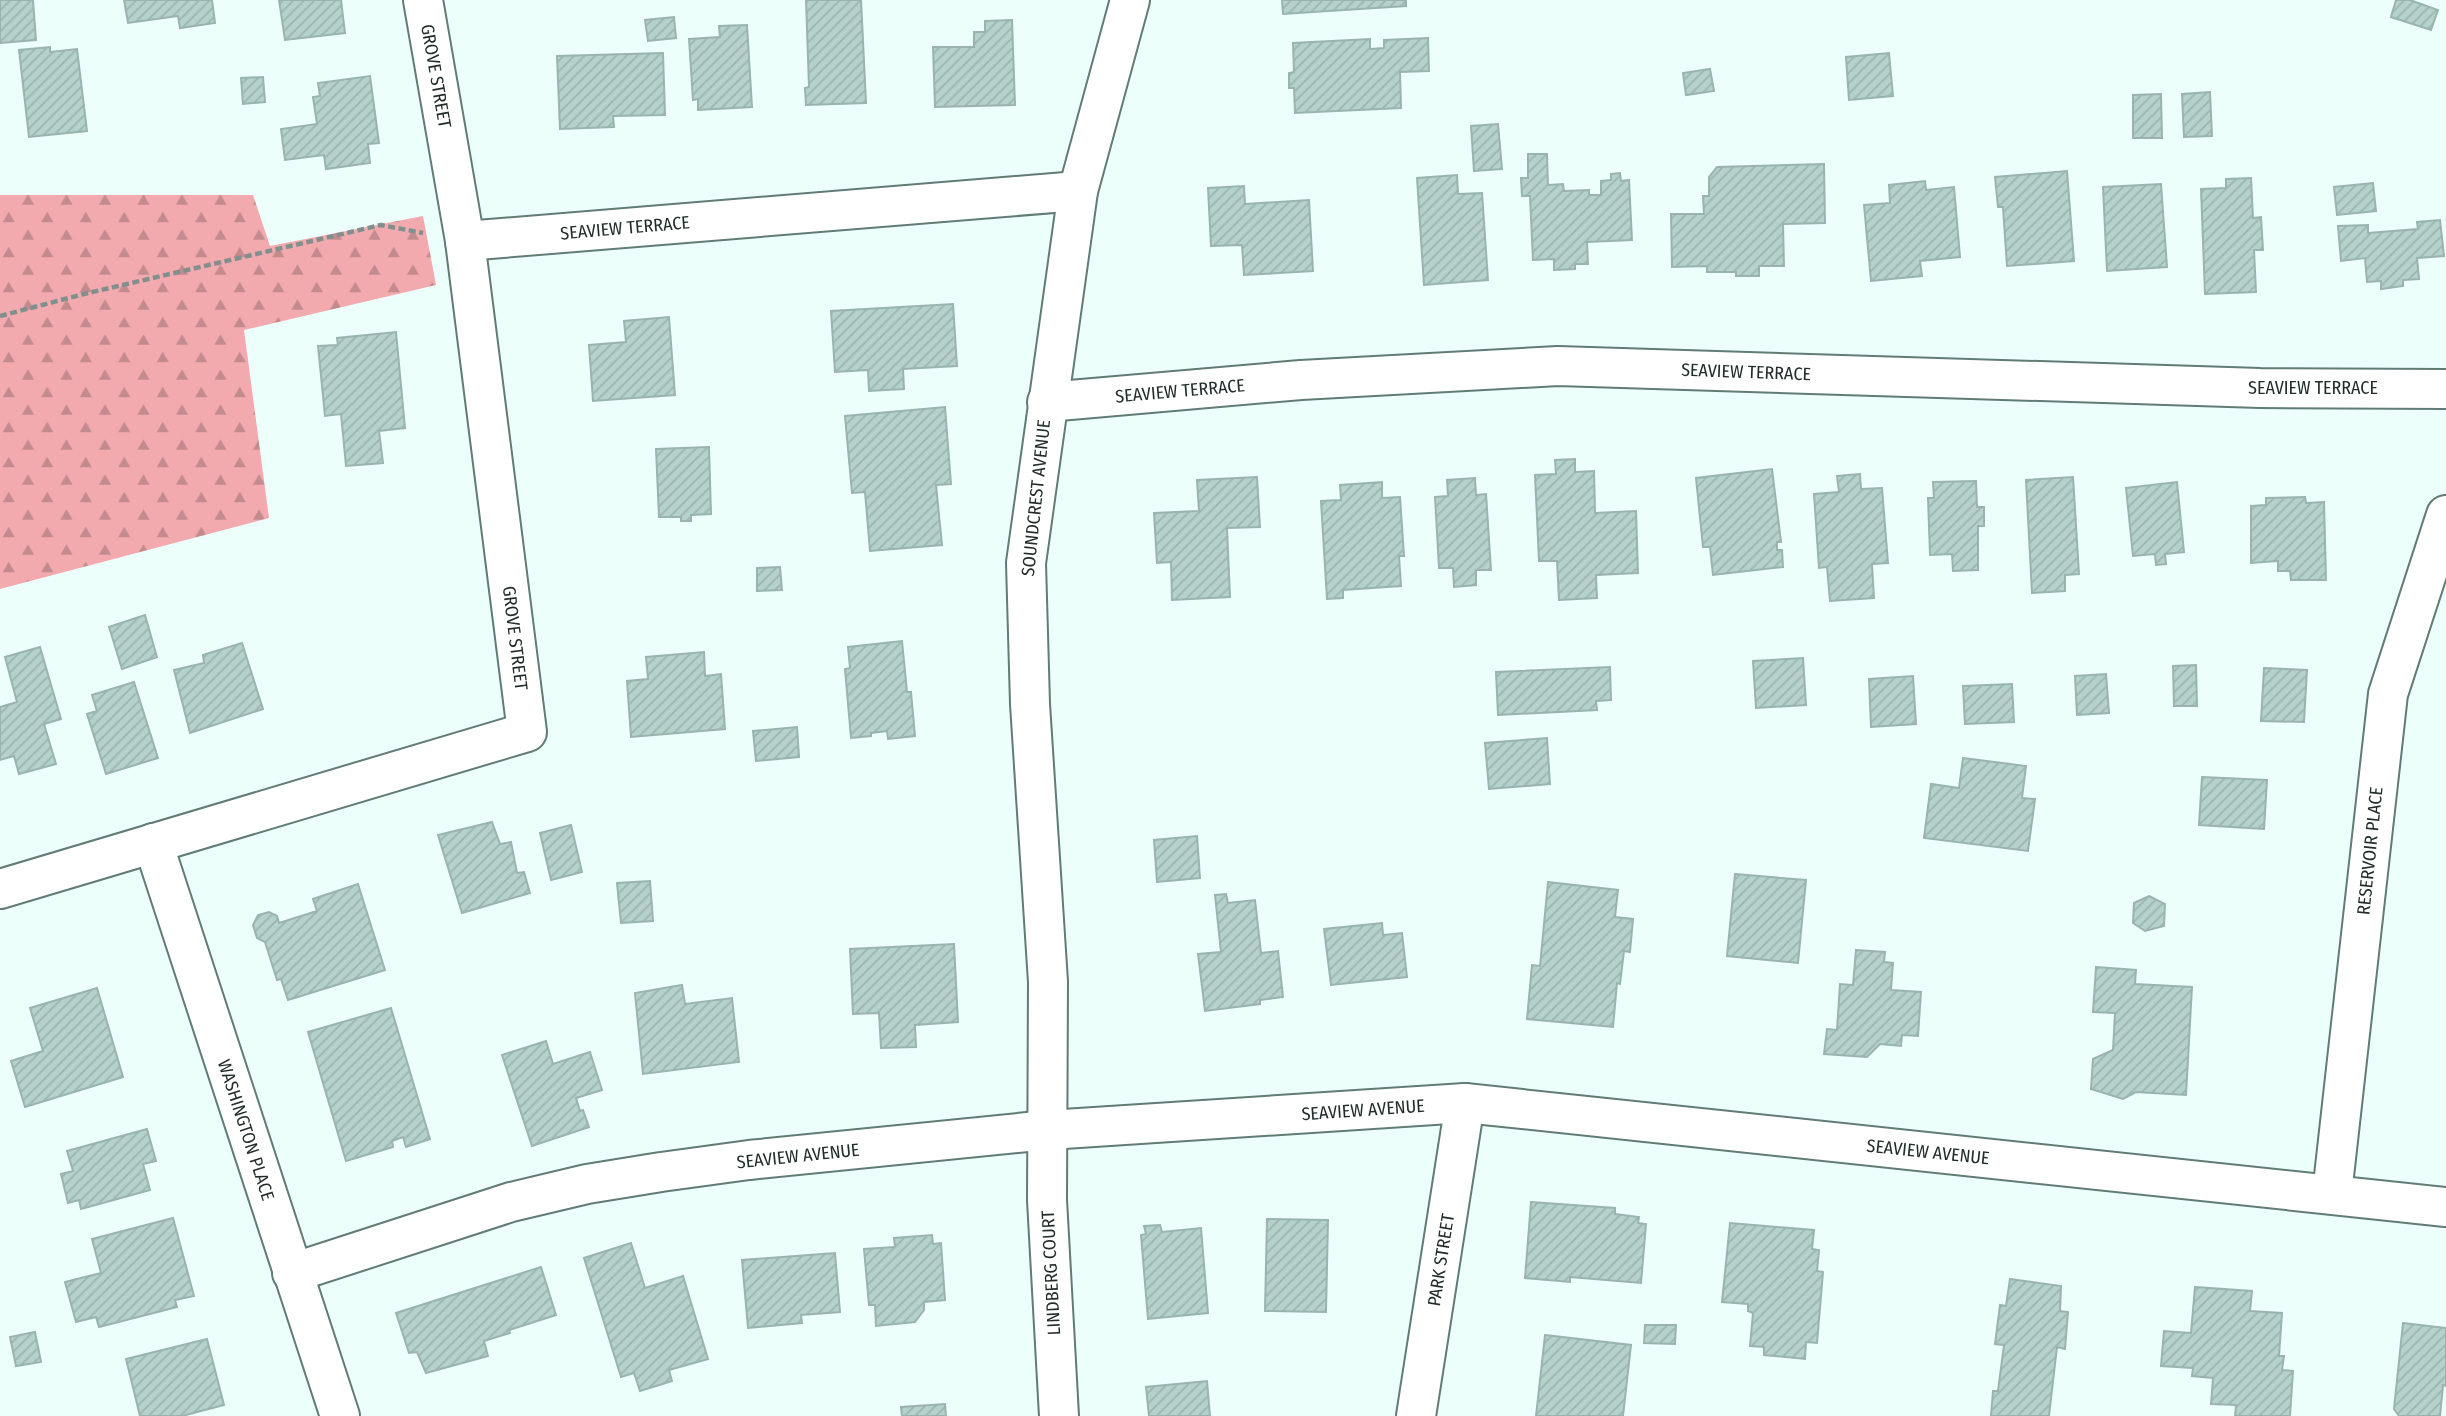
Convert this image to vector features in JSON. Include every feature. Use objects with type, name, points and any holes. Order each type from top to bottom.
[{"type":"street","name":"GROVE STREET","points":[[0,889],[527,732],[466,241],[423,0]]},
{"type":"street","name":"SOUNDCREST AVENUE","points":[[1048,1130],[1048,982],[1030,704],[1026,563],[1078,191],[1129,0]]},
{"type":"street","name":"SEAVIEW TERRACE","points":[[466,241],[1078,191]]},
{"type":"street","name":"SEAVIEW TERRACE","points":[[1047,402],[1301,380],[1558,366],[2260,388],[2446,389]]},
{"type":"street","name":"RESERVOIR PLACE","points":[[2332,1194],[2388,694],[2446,515]]},
{"type":"street","name":"WASHINGTON PLACE","points":[[153,844],[340,1416]]},
{"type":"street","name":"SEAVIEW AVENUE","points":[[292,1273],[511,1202],[587,1184],[750,1160],[1048,1130],[1465,1103],[2446,1207]]},
{"type":"street","name":"PARK STREET","points":[[1416,1416],[1465,1103]]},
{"type":"street","name":"LINDBERG COURT","points":[[1048,1130],[1047,1200],[1059,1416]]},
{"type":"path","points":[[0,316],[381,225],[466,241]]},
{"type":"green space","points":[[0,195],[253,195],[270,246],[423,216],[436,285],[244,330],[269,518],[0,589]]},
{"type":"building","points":[[0,0],[33,0],[36,40],[0,43]]},
{"type":"building","points":[[124,0],[212,0],[215,23],[180,28],[178,16],[128,23]]},
{"type":"building","points":[[279,0],[341,0],[345,33],[285,40]]},
{"type":"building","points":[[806,0],[861,0],[866,103],[806,105],[805,88],[809,87]]},
{"type":"building","points":[[1282,0],[1406,0],[1406,6],[1283,14]]},
{"type":"building","points":[[2396,0],[2410,0],[2438,10],[2431,30],[2391,17]]},
{"type":"building","points":[[674,17],[676,38],[648,41],[645,20]]},
{"type":"building","points":[[1012,20],[1015,105],[935,107],[933,47],[974,47],[974,32],[985,32],[985,21]]},
{"type":"building","points":[[747,25],[752,107],[698,110],[698,99],[693,100],[689,39],[720,37],[719,26]]},
{"type":"building","points":[[1428,38],[1429,71],[1400,72],[1401,108],[1295,113],[1294,88],[1289,88],[1289,73],[1294,72],[1293,43],[1370,39],[1370,49],[1384,48],[1384,40]]},
{"type":"building","points":[[50,47],[50,52],[77,49],[87,131],[29,137],[19,50]]},
{"type":"building","points":[[663,53],[665,115],[613,116],[614,127],[560,129],[557,56]]},
{"type":"building","points":[[1889,53],[1893,96],[1849,100],[1846,57]]},
{"type":"building","points":[[1710,69],[1714,91],[1686,95],[1683,73]]},
{"type":"building","points":[[370,76],[379,143],[368,144],[370,163],[326,169],[324,155],[285,160],[281,129],[317,124],[313,97],[320,96],[318,83]]},
{"type":"building","points":[[263,77],[265,102],[243,104],[241,78]]},
{"type":"building","points":[[2210,92],[2212,136],[2184,137],[2182,94]]},
{"type":"building","points":[[2161,94],[2162,138],[2133,138],[2133,95]]},
{"type":"building","points":[[1498,124],[1502,169],[1474,171],[1471,126]]},
{"type":"building","points":[[1528,154],[1547,154],[1548,185],[1563,184],[1564,191],[1589,190],[1589,195],[1601,195],[1601,181],[1611,180],[1611,174],[1620,173],[1621,181],[1629,180],[1632,240],[1587,242],[1588,264],[1575,264],[1575,269],[1554,270],[1554,259],[1533,260],[1530,196],[1522,196],[1521,178],[1528,178]]},
{"type":"building","points":[[1824,164],[1825,223],[1783,224],[1784,266],[1759,266],[1759,276],[1736,276],[1736,272],[1707,272],[1707,266],[1672,267],[1671,214],[1704,214],[1703,196],[1709,196],[1709,177],[1717,167]]},
{"type":"building","points":[[2067,171],[2074,261],[2007,266],[2003,207],[1998,207],[1995,177]]},
{"type":"building","points":[[1457,175],[1458,194],[1482,193],[1488,280],[1424,285],[1417,178]]},
{"type":"building","points":[[2251,178],[2253,218],[2261,217],[2263,250],[2254,250],[2256,292],[2205,294],[2201,189],[2226,188],[2226,179]]},
{"type":"building","points":[[1925,181],[1926,190],[1954,187],[1960,257],[1920,261],[1922,276],[1871,281],[1864,205],[1890,203],[1889,185]]},
{"type":"building","points":[[2373,183],[2376,211],[2337,215],[2334,187]]},
{"type":"building","points":[[2161,184],[2167,267],[2107,271],[2103,187]]},
{"type":"building","points":[[1244,186],[1245,204],[1309,200],[1313,271],[1244,275],[1242,245],[1211,246],[1208,188]]},
{"type":"building","points":[[2440,220],[2444,256],[2417,258],[2419,279],[2403,280],[2403,286],[2381,289],[2381,281],[2367,282],[2365,258],[2341,261],[2338,226],[2368,225],[2368,233],[2418,229],[2417,222]]},
{"type":"building","points":[[953,304],[957,366],[903,369],[904,389],[869,391],[868,370],[835,372],[831,311]]},
{"type":"building","points":[[669,317],[675,395],[593,401],[589,345],[626,342],[624,321]]},
{"type":"building","points":[[396,332],[405,428],[379,431],[383,463],[346,466],[341,414],[325,416],[318,346],[338,345],[337,338]]},
{"type":"building","points":[[945,407],[951,484],[936,485],[942,545],[870,551],[865,492],[852,493],[845,416]]},
{"type":"building","points":[[709,447],[711,514],[691,515],[691,521],[681,521],[681,517],[659,517],[656,449]]},
{"type":"building","points":[[1575,459],[1575,472],[1594,471],[1595,513],[1636,511],[1638,573],[1596,575],[1597,598],[1559,600],[1557,561],[1539,561],[1535,475],[1556,474],[1555,460]]},
{"type":"building","points":[[1772,469],[1781,542],[1777,542],[1777,550],[1782,550],[1783,567],[1713,575],[1710,547],[1703,547],[1696,478]]},
{"type":"building","points":[[1860,474],[1861,489],[1882,488],[1888,563],[1872,564],[1874,598],[1830,601],[1827,567],[1819,568],[1814,494],[1839,492],[1837,476]]},
{"type":"building","points":[[1257,477],[1260,527],[1227,528],[1230,597],[1172,600],[1171,562],[1157,563],[1154,513],[1199,511],[1197,480]]},
{"type":"building","points":[[2073,477],[2079,574],[2065,575],[2065,591],[2032,593],[2026,480]]},
{"type":"building","points":[[1475,478],[1476,495],[1486,494],[1491,570],[1476,570],[1476,585],[1454,587],[1453,568],[1439,568],[1435,497],[1448,496],[1447,480]]},
{"type":"building","points":[[1976,481],[1977,507],[1984,507],[1984,526],[1978,526],[1978,570],[1953,571],[1952,554],[1930,555],[1928,498],[1934,498],[1933,482]]},
{"type":"building","points":[[1382,482],[1382,498],[1400,497],[1404,556],[1399,556],[1401,586],[1343,590],[1343,598],[1327,599],[1321,501],[1341,500],[1340,485]]},
{"type":"building","points":[[2177,482],[2184,552],[2165,554],[2166,564],[2156,565],[2155,554],[2133,556],[2126,488]]},
{"type":"building","points":[[2305,497],[2306,503],[2324,502],[2326,580],[2291,580],[2290,571],[2278,571],[2278,561],[2251,563],[2251,506],[2266,505],[2266,498]]},
{"type":"building","points":[[780,567],[782,590],[757,591],[757,568]]},
{"type":"building","points":[[145,615],[157,657],[122,669],[109,627]]},
{"type":"building","points":[[902,641],[915,736],[888,739],[887,731],[851,738],[845,669],[850,668],[848,647]]},
{"type":"building","points":[[242,643],[263,709],[190,733],[174,670],[204,663],[203,655]]},
{"type":"building","points":[[40,647],[61,719],[44,724],[56,764],[19,774],[14,756],[0,760],[0,707],[17,702],[5,657]]},
{"type":"building","points":[[704,652],[705,676],[721,674],[725,729],[631,737],[627,681],[648,679],[646,657]]},
{"type":"building","points":[[1803,658],[1806,705],[1756,708],[1753,661]]},
{"type":"building","points":[[2196,665],[2197,706],[2174,706],[2173,666]]},
{"type":"building","points":[[1610,667],[1611,700],[1596,701],[1597,710],[1498,715],[1496,672]]},
{"type":"building","points":[[2264,668],[2307,670],[2304,722],[2261,721]]},
{"type":"building","points":[[2106,674],[2109,713],[2077,715],[2075,676]]},
{"type":"building","points":[[1913,676],[1916,724],[1871,727],[1869,679]]},
{"type":"building","points":[[134,682],[158,758],[106,774],[87,714],[97,711],[92,695]]},
{"type":"building","points":[[2012,684],[2014,722],[1965,724],[1963,686]]},
{"type":"building","points":[[797,727],[799,757],[756,761],[753,731]]},
{"type":"building","points":[[1547,738],[1550,784],[1489,789],[1485,743]]},
{"type":"building","points":[[1963,758],[2026,766],[2022,798],[2035,799],[2028,851],[1924,838],[1931,784],[1959,788]]},
{"type":"building","points":[[2202,777],[2267,780],[2264,829],[2199,825]]},
{"type":"building","points":[[492,822],[500,844],[511,842],[517,873],[524,872],[530,893],[462,913],[438,835]]},
{"type":"building","points":[[571,825],[582,872],[551,880],[540,833]]},
{"type":"building","points":[[1197,836],[1200,878],[1157,882],[1154,840]]},
{"type":"building","points":[[1735,874],[1806,880],[1798,963],[1727,956]]},
{"type":"building","points":[[650,881],[653,921],[621,923],[617,883]]},
{"type":"building","points":[[1548,882],[1618,890],[1615,917],[1633,919],[1630,952],[1624,951],[1620,984],[1617,983],[1613,1027],[1527,1019],[1532,965],[1540,966]]},
{"type":"building","points":[[358,884],[385,970],[288,1000],[281,979],[277,980],[265,942],[257,938],[253,925],[258,915],[269,912],[277,916],[279,923],[317,911],[313,899]]},
{"type":"building","points":[[1226,894],[1228,903],[1255,900],[1261,953],[1278,951],[1283,997],[1260,1000],[1260,1004],[1205,1011],[1198,954],[1221,952],[1215,895]]},
{"type":"building","points":[[2149,896],[2165,904],[2164,926],[2145,931],[2133,923],[2134,903]]},
{"type":"building","points":[[1382,923],[1383,935],[1402,933],[1407,977],[1331,985],[1324,929]]},
{"type":"building","points":[[954,944],[958,1022],[915,1025],[916,1047],[881,1048],[879,1013],[853,1014],[850,949]]},
{"type":"building","points":[[1856,950],[1885,952],[1884,962],[1893,963],[1891,990],[1921,992],[1918,1036],[1902,1035],[1901,1046],[1880,1044],[1867,1057],[1824,1054],[1827,1029],[1837,1030],[1840,984],[1853,985]]},
{"type":"building","points":[[2096,967],[2136,970],[2135,984],[2192,987],[2186,1095],[2136,1092],[2123,1099],[2091,1089],[2093,1059],[2113,1050],[2115,1013],[2093,1012]]},
{"type":"building","points":[[682,985],[685,1004],[732,998],[739,1062],[643,1074],[635,993]]},
{"type":"building","points":[[97,988],[123,1077],[25,1107],[11,1061],[43,1051],[30,1008]]},
{"type":"building","points":[[391,1008],[430,1139],[406,1147],[403,1137],[392,1141],[393,1147],[346,1161],[308,1032]]},
{"type":"building","points":[[546,1041],[553,1064],[590,1052],[602,1090],[576,1098],[589,1127],[532,1146],[502,1055]]},
{"type":"building","points":[[147,1129],[156,1161],[143,1164],[150,1190],[81,1209],[79,1200],[68,1203],[61,1174],[73,1171],[67,1151]]},
{"type":"building","points":[[1531,1202],[1615,1208],[1615,1214],[1639,1217],[1638,1223],[1646,1224],[1641,1283],[1570,1277],[1570,1282],[1525,1278]]},
{"type":"building","points":[[173,1218],[194,1296],[175,1300],[177,1307],[99,1327],[96,1317],[76,1322],[65,1282],[101,1273],[92,1239]]},
{"type":"building","points":[[1267,1219],[1328,1220],[1326,1312],[1265,1311]]},
{"type":"building","points":[[1730,1223],[1814,1230],[1812,1249],[1819,1250],[1817,1271],[1823,1272],[1817,1343],[1806,1342],[1805,1359],[1764,1355],[1764,1347],[1750,1346],[1753,1313],[1748,1311],[1748,1304],[1722,1302]]},
{"type":"building","points":[[1160,1225],[1162,1232],[1201,1228],[1208,1313],[1148,1319],[1141,1235],[1146,1234],[1144,1226]]},
{"type":"building","points":[[932,1235],[933,1244],[941,1243],[945,1300],[924,1302],[924,1310],[915,1322],[876,1326],[875,1305],[869,1305],[864,1249],[895,1247],[894,1238]]},
{"type":"building","points":[[631,1243],[645,1288],[683,1276],[708,1359],[669,1370],[672,1381],[640,1391],[634,1373],[621,1377],[584,1258]]},
{"type":"building","points":[[835,1253],[840,1312],[801,1315],[802,1323],[748,1328],[742,1260]]},
{"type":"building","points":[[541,1267],[556,1315],[484,1341],[488,1356],[426,1373],[417,1352],[409,1353],[396,1313]]},
{"type":"building","points":[[2010,1279],[2061,1286],[2060,1311],[2068,1312],[2065,1349],[2057,1347],[2049,1416],[1991,1416],[1993,1391],[1998,1391],[2004,1345],[1995,1344],[2000,1305],[2006,1306]]},
{"type":"building","points":[[2195,1287],[2252,1291],[2250,1311],[2282,1313],[2279,1356],[2284,1356],[2282,1370],[2293,1371],[2290,1416],[2235,1416],[2236,1405],[2211,1404],[2213,1378],[2192,1376],[2193,1368],[2161,1366],[2164,1331],[2191,1333]]},
{"type":"building","points":[[2403,1323],[2446,1328],[2446,1386],[2443,1385],[2440,1416],[2399,1416],[2394,1409]]},
{"type":"building","points":[[1645,1325],[1676,1325],[1675,1344],[1644,1343]]},
{"type":"building","points":[[35,1332],[41,1362],[16,1366],[10,1337]]},
{"type":"building","points":[[1545,1335],[1631,1345],[1623,1416],[1536,1416]]},
{"type":"building","points":[[207,1339],[224,1405],[182,1416],[140,1416],[126,1359]]},
{"type":"building","points":[[1207,1381],[1210,1416],[1149,1416],[1146,1387]]},
{"type":"building","points":[[945,1404],[946,1416],[902,1416],[901,1407]]}]
